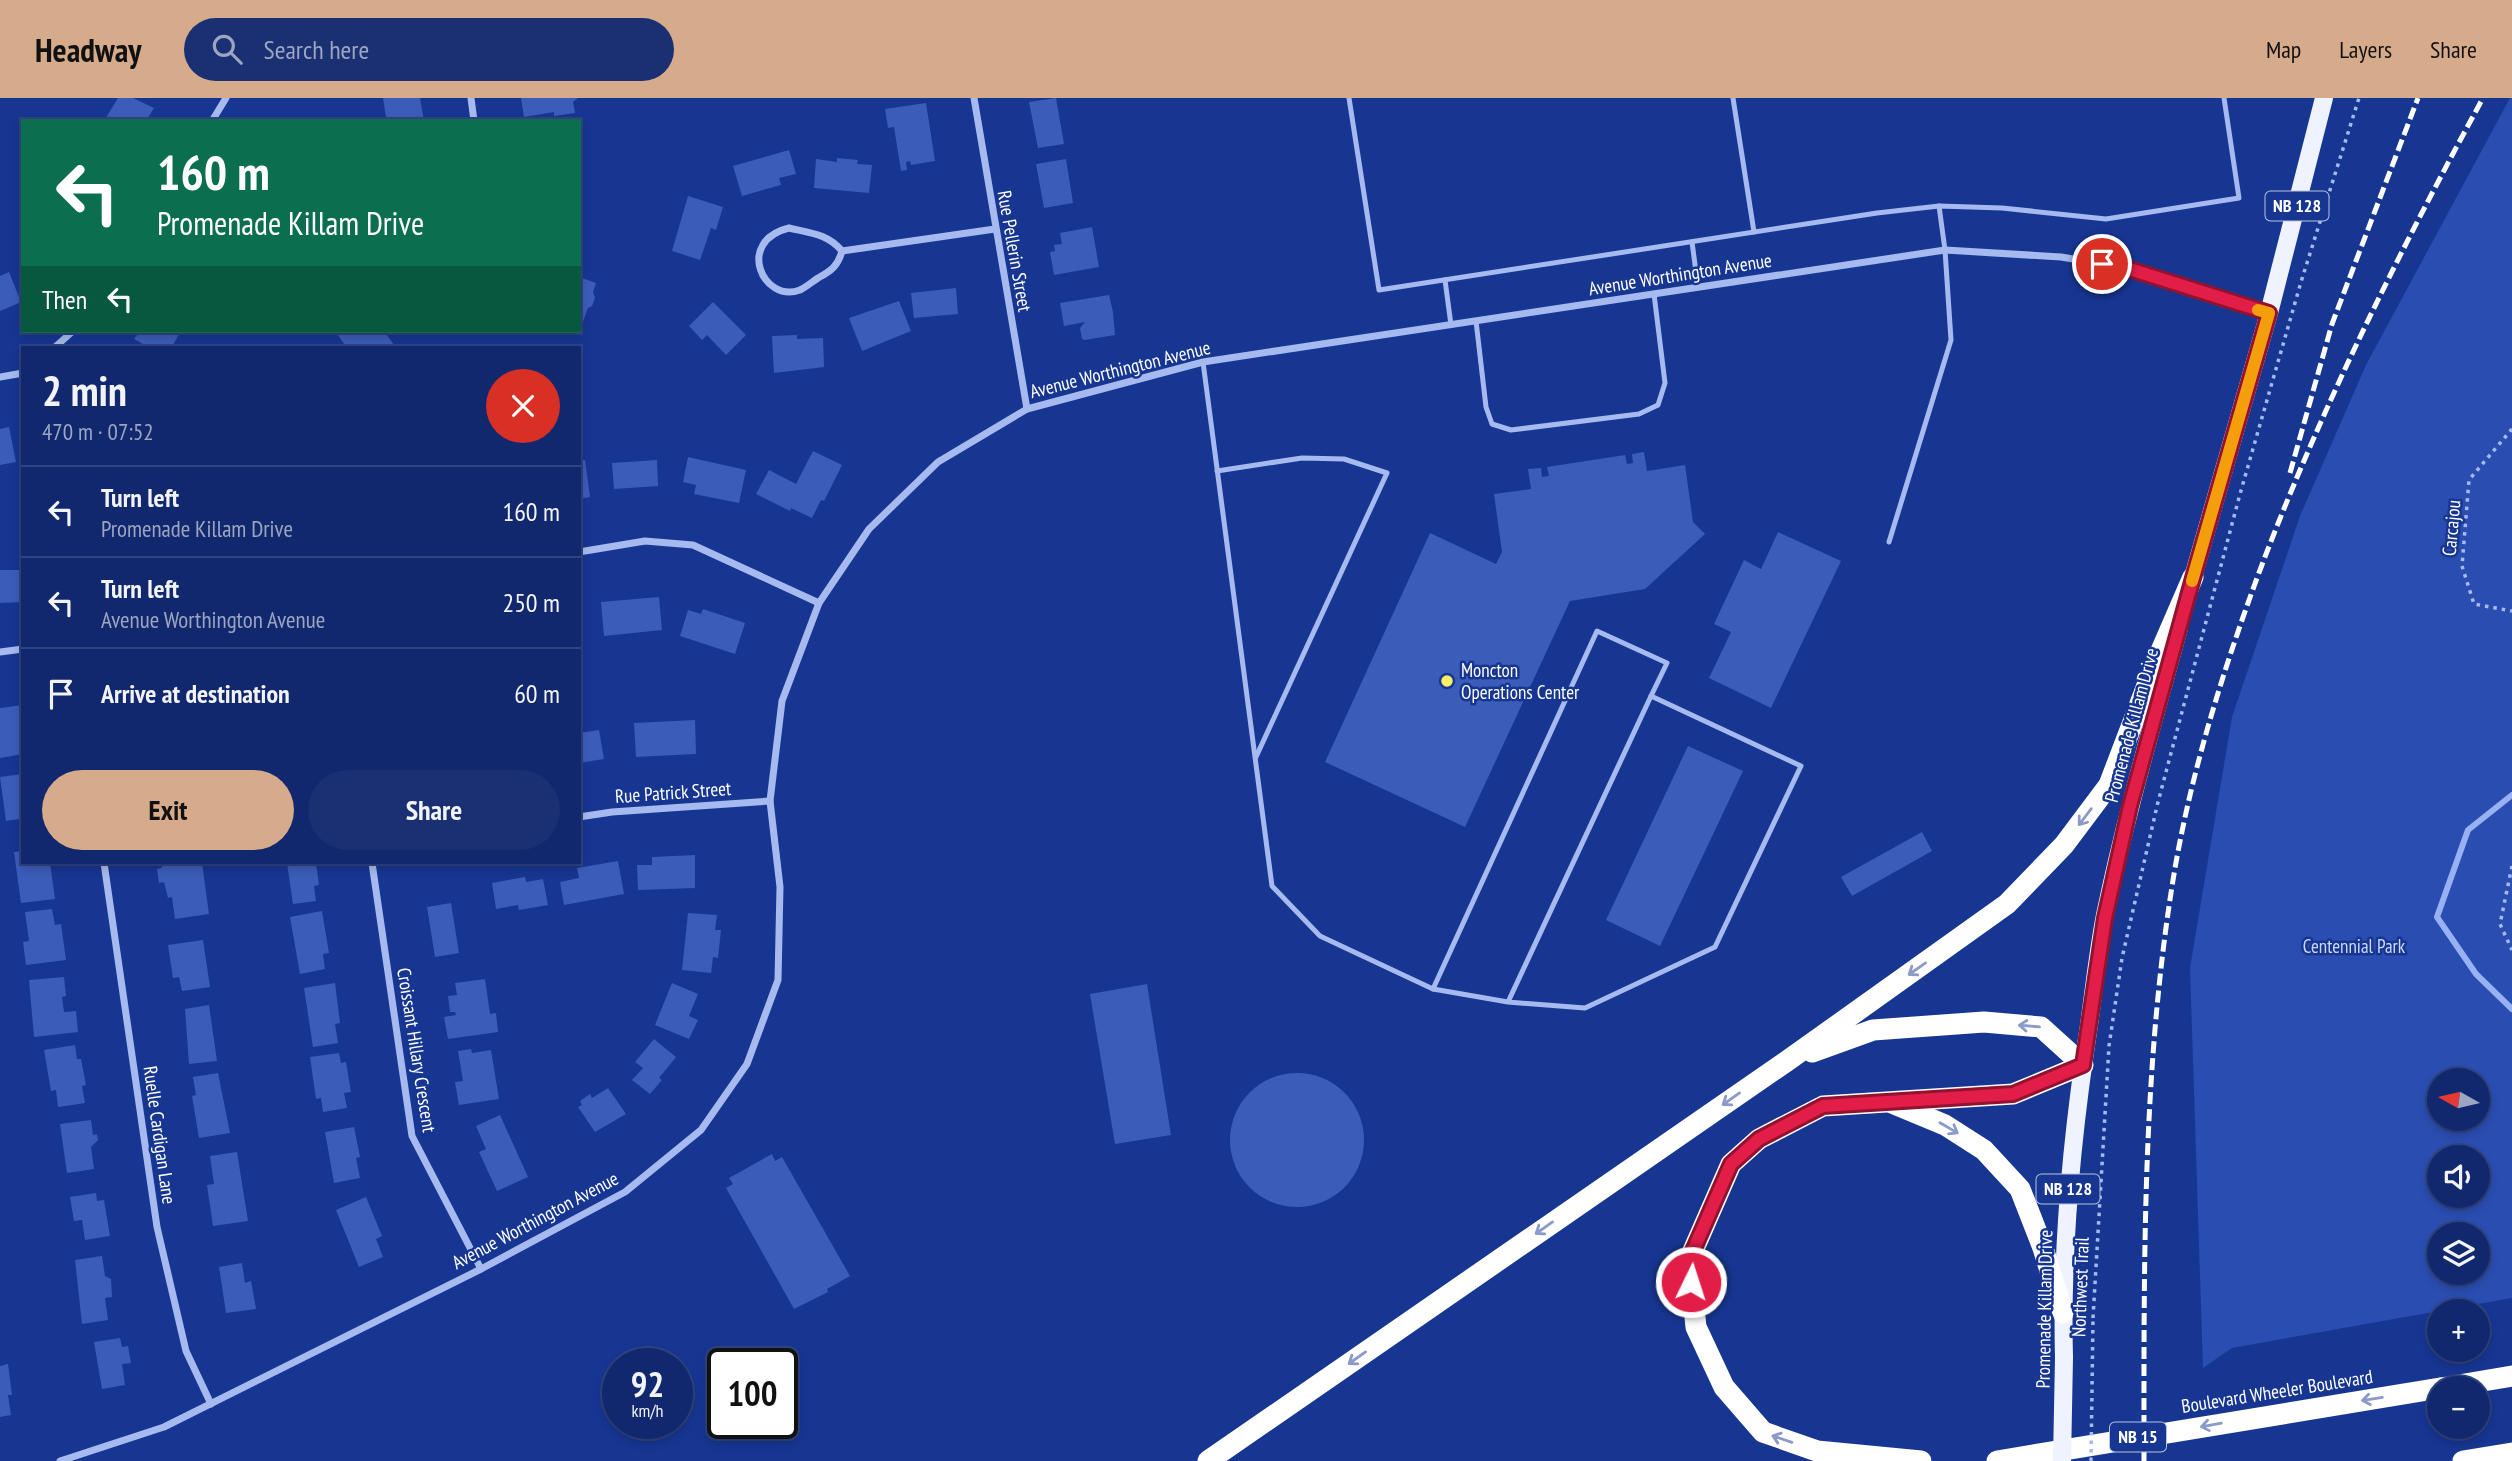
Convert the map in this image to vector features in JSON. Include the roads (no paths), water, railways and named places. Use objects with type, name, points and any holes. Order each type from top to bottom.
[{"type":"highway","points":[[1208,1461],[1787,1061],[2007,904],[2064,845],[2109,785],[2154,667],[2193,578]]},
{"type":"highway","points":[[1787,1061],[1873,1030],[1984,1022],[2041,1027],[2083,1065],[2013,1094],[1823,1106],[1759,1139],[1731,1164],[1689,1260],[1696,1327],[1724,1387],[1763,1432],[1817,1451],[1922,1461]]},
{"type":"highway","points":[[1886,1101],[1945,1125],[1984,1150],[2020,1189],[2043,1248],[2063,1313]]},
{"type":"highway","name":"Boulevard Wheeler Boulevard","points":[[2490,1380],[2512,1376]]},
{"type":"highway","name":"Boulevard Wheeler Boulevard","points":[[1997,1461],[2427,1390]]},
{"type":"highway","points":[[2463,1461],[2512,1453]]},
{"type":"main road","name":"Promenade Killam Drive","points":[[2062,1461],[2063,1313],[2068,1196],[2083,1065],[2105,918],[2130,806],[2269,313],[2324,98]]},
{"type":"street","points":[[213,119],[226,98]]},
{"type":"street","points":[[471,98],[474,119]]},
{"type":"street","name":"Rue Pellerin Street","points":[[974,98],[1027,409]]},
{"type":"street","points":[[789,228],[824,236],[834,241],[842,251],[839,262],[831,270],[798,291],[785,291],[772,286],[763,278],[758,265],[759,252],[766,240],[775,232],[789,228]]},
{"type":"street","points":[[842,251],[995,229]]},
{"type":"street","name":"Avenue Worthington Avenue","points":[[60,1461],[164,1427],[481,1269],[625,1192],[701,1130],[747,1064],[778,979],[780,887],[770,800],[782,701],[819,603],[869,529],[939,462],[1027,409],[1203,362],[1945,250],[2061,257],[2123,267],[2269,313]]},
{"type":"street","points":[[56,346],[71,333]]},
{"type":"street","points":[[0,377],[21,373]]},
{"type":"street","points":[[581,552],[645,541],[693,545],[819,603]]},
{"type":"street","points":[[0,652],[21,649]]},
{"type":"street","name":"Rue Patrick Street","points":[[581,817],[770,800]]},
{"type":"street","name":"Ruelle Cardigan Lane","points":[[104,864],[158,1227],[186,1351],[211,1404]]},
{"type":"street","name":"Croissant Hillary Crescent","points":[[372,864],[412,1136],[481,1269]]},
{"type":"lane","points":[[1349,98],[1380,290],[1877,213],[1939,206],[2002,208],[2106,219],[2239,198],[2224,98]]},
{"type":"lane","points":[[1733,98],[1754,232]]},
{"type":"lane","points":[[1889,542],[1951,340],[1939,206]]},
{"type":"lane","points":[[1692,242],[1698,287]]},
{"type":"lane","points":[[1445,280],[1451,325]]},
{"type":"lane","points":[[1476,321],[1486,407],[1492,424],[1511,430],[1639,414],[1658,405],[1665,383],[1654,294]]},
{"type":"lane","points":[[1203,362],[1272,886],[1320,936],[1433,989],[1507,1002],[1586,1008],[1715,947],[1801,766],[1651,696]]},
{"type":"lane","points":[[1217,471],[1302,458],[1344,459],[1387,472],[1255,760]]},
{"type":"lane","points":[[1433,989],[1597,631],[1667,663],[1507,1002]]},
{"type":"waterway","points":[[2512,795],[2468,830],[2437,917],[2476,974],[2512,1009]]},
{"type":"railway","points":[[2290,473],[2332,324],[2418,98]]},
{"type":"railway","points":[[2144,1461],[2145,1240],[2150,1093],[2164,947],[2174,874],[2189,799],[2220,687],[2281,516],[2361,334],[2483,98]]},
{"type":"place","name":"Moncton Operations Center","points":[[1447,681]]},
{"type":"park label","name":"Centennial Park","points":[[2354,946]]}]
